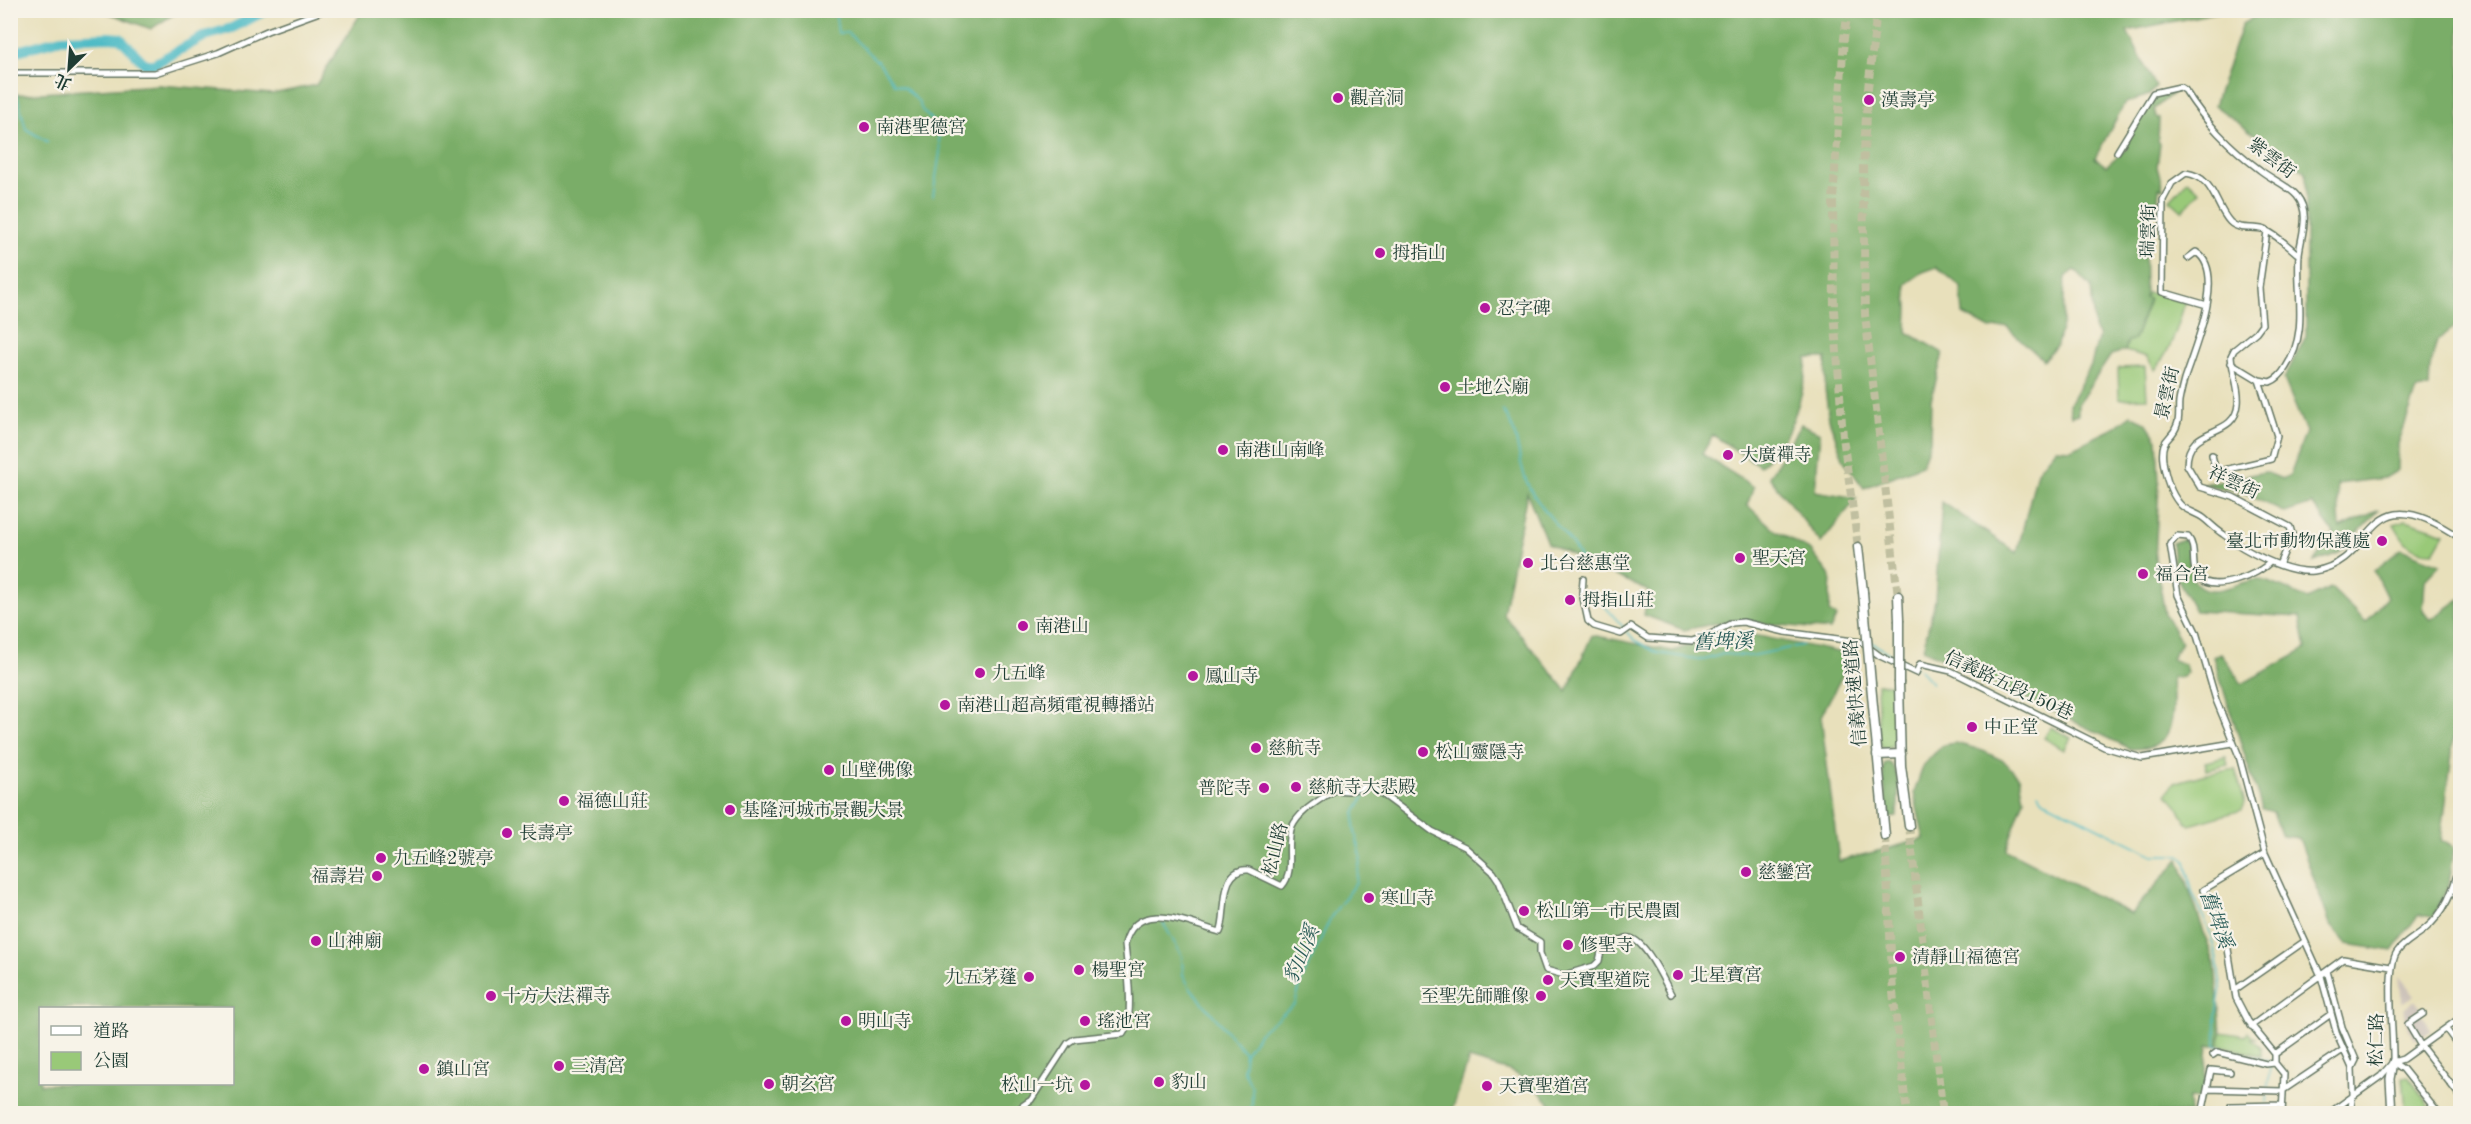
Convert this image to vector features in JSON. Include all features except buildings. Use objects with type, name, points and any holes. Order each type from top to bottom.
[{"type":"highway","name":"信義快速道路","points":[[1858,547],[1885,836]]},
{"type":"highway","points":[[1898,596],[1901,754],[1909,826]]},
{"type":"highway","points":[[1877,755],[1901,754]]},
{"type":"street","points":[[10,74],[155,73],[218,53],[267,31],[325,10]]},
{"type":"street","name":"紫雲街","points":[[2117,152],[2153,93],[2180,87],[2185,90],[2204,119],[2229,144],[2266,175],[2296,195],[2303,207],[2304,225],[2299,255],[2300,310],[2297,345],[2291,359],[2277,379],[2270,382],[2259,380]]},
{"type":"street","name":"瑞雲街","points":[[2207,305],[2162,292],[2161,212],[2166,190],[2186,173],[2194,174],[2202,179],[2216,196],[2231,224],[2238,228],[2267,231]]},
{"type":"street","points":[[2212,455],[2216,472],[2271,459],[2277,436],[2259,380],[2232,363],[2231,356],[2234,350],[2262,324],[2259,288],[2267,231],[2299,255]]},
{"type":"street","name":"景雲街","points":[[2188,258],[2196,252],[2202,256],[2206,263],[2209,285],[2207,305],[2180,394],[2177,426],[2164,441],[2163,462],[2169,484],[2180,505],[2203,518],[2223,535],[2270,561],[2279,565],[2312,571],[2336,563],[2382,518],[2400,513],[2430,520],[2460,538]]},
{"type":"street","name":"祥雲街","points":[[2232,363],[2238,404],[2234,417],[2222,429],[2206,433],[2198,439],[2189,451],[2187,465],[2200,487],[2233,497],[2290,527],[2292,534],[2279,565]]},
{"type":"street","points":[[2270,561],[2265,568],[2250,575],[2219,584],[2208,583],[2196,572],[2194,548],[2188,537],[2177,536],[2170,544],[2178,595],[2196,632],[2216,700],[2242,766],[2265,853],[2321,976],[2343,1050],[2352,1068],[2353,1094],[2350,1113]]},
{"type":"street","name":"信義路五段150巷","points":[[1583,579],[1582,593],[1588,621],[1594,626],[1621,634],[1629,627],[1648,638],[1692,641],[1732,623],[1743,621],[1785,632],[1861,642],[1880,656],[1916,673],[1920,664],[1951,671],[2104,747],[2136,758],[2233,743]]},
{"type":"street","name":"松山路","points":[[1023,1106],[1036,1093],[1068,1043],[1074,1039],[1123,1034],[1126,1030],[1130,1017],[1125,944],[1127,935],[1135,925],[1145,918],[1160,916],[1220,932],[1224,920],[1224,898],[1235,874],[1243,869],[1249,870],[1282,886],[1286,882],[1292,828],[1307,809],[1334,790],[1348,791],[1368,786],[1374,788],[1432,831],[1465,847],[1499,880],[1517,928],[1540,942],[1540,953],[1546,970],[1564,975],[1594,966],[1599,961],[1601,952],[1626,938],[1633,938],[1648,953],[1671,994]]},
{"type":"street","points":[[2265,853],[2203,890],[2218,918],[2228,950],[2236,998],[2252,1026],[2275,1054],[2275,1063],[2284,1074],[2282,1113]]},
{"type":"street","points":[[2252,1026],[2343,959],[2391,967],[2397,951],[2427,927],[2452,896],[2460,866]]},
{"type":"street","points":[[2236,989],[2305,941]]},
{"type":"street","name":"松仁路","points":[[2391,967],[2392,1113]]},
{"type":"street","points":[[2327,971],[2342,1027],[2356,1060],[2352,1068]]},
{"type":"street","points":[[2275,1054],[2331,1014]]},
{"type":"street","points":[[2423,1014],[2408,1024],[2421,1046],[2460,1096]]},
{"type":"street","points":[[2328,1113],[2381,1076],[2393,1062],[2403,1059],[2460,1018]]},
{"type":"street","points":[[2446,1029],[2460,1048]]},
{"type":"street","points":[[2208,1089],[2282,1091],[2343,1050]]},
{"type":"street","points":[[2213,1055],[2217,1052],[2266,1064],[2275,1063]]},
{"type":"street","points":[[2393,1062],[2403,1069],[2439,1113]]},
{"type":"street","points":[[2202,1113],[2211,1070],[2230,1072]]},
{"type":"street","points":[[2231,1106],[2282,1105]]},
{"type":"shaded area","points":[[2399,976],[2415,995],[2402,1004]]},
{"type":"shaded area","points":[[2415,1000],[2423,1011],[2420,1013],[2432,1030],[2416,1041],[2408,1030],[2404,1009]]},
{"type":"green space","points":[[363,10],[2224,11],[2127,31],[2156,87],[2149,95],[2125,103],[2095,158],[2106,166],[2127,148],[2134,127],[2156,98],[2172,94],[2154,109],[2159,119],[2158,141],[2160,143],[2157,167],[2163,189],[2159,188],[2157,210],[2144,216],[2145,298],[2149,299],[2134,340],[2128,341],[2125,351],[2111,355],[2078,404],[2078,414],[2071,416],[2069,404],[2091,365],[2099,336],[2094,328],[2091,287],[2075,270],[2065,277],[2063,322],[2057,345],[2043,360],[2007,327],[1990,329],[1963,314],[1961,287],[1937,267],[1923,272],[1906,284],[1907,332],[1943,353],[1931,400],[1930,441],[1922,465],[1864,488],[1844,461],[1829,419],[1825,389],[1826,358],[1807,358],[1802,393],[1794,418],[1783,440],[1760,466],[1713,435],[1702,454],[1754,487],[1747,505],[1776,531],[1811,551],[1831,577],[1829,612],[1836,617],[1830,630],[1732,620],[1684,630],[1644,615],[1648,591],[1547,543],[1527,493],[1503,614],[1567,691],[1592,635],[1673,651],[1733,631],[1853,655],[1821,716],[1839,861],[1924,839],[1914,793],[1924,764],[1943,745],[1955,743],[1981,750],[2004,761],[2020,778],[2024,799],[2006,850],[2131,914],[2179,859],[2215,965],[2221,1032],[2219,1045],[2208,1045],[2203,1099],[2189,1098],[2190,1113],[1559,1113],[1531,1083],[1510,1071],[1469,1059],[1451,1114],[11,1114],[11,95],[159,85],[272,94],[316,85]]},
{"type":"green space","points":[[103,11],[179,11],[151,29]]},
{"type":"green space","points":[[2264,11],[2460,11],[2460,331],[2454,327],[2437,341],[2430,367],[2429,388],[2417,390],[2398,444],[2398,470],[2385,478],[2337,484],[2340,528],[2379,510],[2339,553],[2314,562],[2334,533],[2312,504],[2285,513],[2242,492],[2203,484],[2265,472],[2282,479],[2290,475],[2306,432],[2284,379],[2306,336],[2306,172],[2214,105],[2242,24]]},
{"type":"green space","points":[[2188,180],[2200,191],[2182,211],[2170,200]]},
{"type":"green space","points":[[2146,293],[2185,302],[2170,346],[2155,370],[2147,357],[2125,351],[2128,340],[2134,340],[2148,303],[2145,299]]},
{"type":"green space","points":[[2145,367],[2147,398],[2119,399],[2118,368]]},
{"type":"green space","points":[[2131,415],[2146,422],[2157,439],[2159,485],[2155,558],[2165,614],[2181,642],[2172,659],[2185,665],[2187,673],[2180,677],[2172,677],[2171,725],[2162,741],[2154,746],[2131,749],[1923,649],[1935,600],[1942,502],[2017,553],[2037,471],[2056,448],[2071,449],[2112,429]]},
{"type":"green space","points":[[1801,424],[1820,433],[1815,491],[1857,498],[1821,543],[1769,477]]},
{"type":"green space","points":[[2406,520],[2445,533],[2434,552],[2419,550],[2405,542],[2394,524]]},
{"type":"green space","points":[[2184,539],[2189,550],[2193,578],[2203,588],[2210,590],[2259,580],[2307,599],[2331,588],[2366,622],[2387,598],[2374,571],[2401,549],[2440,564],[2425,580],[2423,611],[2430,620],[2460,599],[2460,651],[2457,654],[2452,754],[2441,840],[2454,848],[2449,885],[2433,917],[2418,915],[2392,951],[2347,944],[2330,924],[2299,838],[2282,836],[2273,812],[2262,809],[2213,657],[2221,653],[2242,684],[2306,649],[2300,617],[2195,611],[2175,574],[2172,543]]},
{"type":"green space","points":[[1877,684],[1891,684],[1895,712],[1894,740],[1893,745],[1887,748],[1882,747],[1879,739]]},
{"type":"green space","points":[[2051,727],[2071,738],[2064,750],[2044,738]]},
{"type":"green space","points":[[2226,757],[2228,765],[2207,770],[2205,762]]},
{"type":"green space","points":[[1888,762],[1896,772],[1899,795],[1897,816],[1887,817],[1883,771],[1884,764]]},
{"type":"green space","points":[[2235,769],[2245,803],[2242,810],[2190,825],[2183,818],[2175,802],[2166,794],[2174,783]]},
{"type":"green space","points":[[2248,1031],[2256,1038],[2251,1038],[2262,1048],[2262,1056],[2219,1045],[2221,1032],[2246,1036]]},
{"type":"green space","points":[[2408,1076],[2434,1113],[2406,1112],[2403,1077]]},
{"type":"waterway","points":[[10,53],[61,39],[109,37],[120,38],[145,64],[154,64],[205,36],[232,28],[267,10]]},
{"type":"waterway","points":[[835,10],[838,33],[848,33],[880,64],[894,84],[905,88],[918,101],[922,110],[938,127],[940,152],[933,196]]},
{"type":"waterway","points":[[10,89],[17,95],[26,129],[48,142]]},
{"type":"waterway","name":"舊埤溪","points":[[1502,410],[1512,428],[1529,487],[1581,558],[1586,570]]},
{"type":"waterway","name":"舊埤溪","points":[[1595,595],[1624,628]]},
{"type":"waterway","name":"舊埤溪","points":[[1627,632],[1635,640],[1657,653],[1704,660],[1723,654],[1751,656],[1803,645]]},
{"type":"waterway","name":"舊埤溪","points":[[1871,642],[1897,659]]},
{"type":"waterway","name":"舊埤溪","points":[[1904,663],[1916,667]]},
{"type":"waterway","name":"舊埤溪","points":[[1920,670],[1932,683]]},
{"type":"waterway","name":"豹山溪","points":[[1248,1114],[1252,1104],[1252,1088],[1243,1069],[1245,1053],[1260,1032],[1295,1004],[1301,982],[1331,917],[1356,882],[1361,856],[1354,828],[1355,813],[1366,793]]},
{"type":"waterway","name":"舊埤溪","points":[[2038,793],[2043,800],[2153,855],[2180,855],[2186,861],[2192,891],[2210,932],[2217,960],[2221,987],[2216,1015],[2216,1045],[2221,1049],[2269,1061]]},
{"type":"waterway","points":[[1162,921],[1182,956],[1183,975],[1189,986],[1245,1053]]},
{"type":"waterway","name":"舊埤溪","points":[[2268,1087],[2270,1065]]},
{"type":"waterway","name":"舊埤溪","points":[[2266,1102],[2267,1092]]},
{"type":"waterway","name":"舊埤溪","points":[[2265,1114],[2266,1107]]},
{"type":"tunnel","points":[[1848,10],[1833,200],[1834,310],[1843,437],[1858,547]]},
{"type":"tunnel","points":[[1877,10],[1867,97],[1863,170],[1865,315],[1898,596]]},
{"type":"tunnel","points":[[1909,826],[1943,1114]]},
{"type":"tunnel","points":[[1885,836],[1893,992],[1907,1114]]},
{"type":"place","name":"觀音洞","points":[[1338,98]]},
{"type":"place","name":"漢壽亭","points":[[1869,100]]},
{"type":"place","name":"南港聖德宮","points":[[864,127]]},
{"type":"place","name":"拇指山","points":[[1380,253]]},
{"type":"place","name":"忍字碑","points":[[1485,308]]},
{"type":"place","name":"土地公廟","points":[[1445,387]]},
{"type":"place","name":"南港山南峰","points":[[1223,450]]},
{"type":"place","name":"大廣禪寺","points":[[1728,455]]},
{"type":"place","name":"臺北市動物保護處","points":[[2382,541]]},
{"type":"place","name":"聖天宮","points":[[1740,558]]},
{"type":"place","name":"北台慈惠堂","points":[[1528,563]]},
{"type":"place","name":"福合宮","points":[[2143,574]]},
{"type":"place","name":"拇指山莊","points":[[1570,600]]},
{"type":"place","name":"南港山","points":[[1023,626]]},
{"type":"place","name":"九五峰","points":[[980,673]]},
{"type":"place","name":"鳳山寺","points":[[1193,676]]},
{"type":"place","name":"南港山超高頻電視轉播站","points":[[945,705]]},
{"type":"place","name":"中正堂","points":[[1972,727]]},
{"type":"place","name":"慈航寺","points":[[1256,748]]},
{"type":"place","name":"松山靈隱寺","points":[[1423,752]]},
{"type":"place","name":"山壁佛像","points":[[829,770]]},
{"type":"place","name":"慈航寺大悲殿","points":[[1296,787]]},
{"type":"place","name":"普陀寺","points":[[1264,788]]},
{"type":"place","name":"福德山莊","points":[[564,801]]},
{"type":"place","name":"基隆河城市景觀大景","points":[[730,810]]},
{"type":"place","name":"長壽亭","points":[[507,833]]},
{"type":"place","name":"九五峰2號亭","points":[[381,858]]},
{"type":"place","name":"慈鑾宮","points":[[1746,872]]},
{"type":"place","name":"福壽岩","points":[[377,876]]},
{"type":"place","name":"寒山寺","points":[[1369,898]]},
{"type":"place","name":"松山第一市民農園","points":[[1524,911]]},
{"type":"place","name":"山神廟","points":[[316,941]]},
{"type":"place","name":"修聖寺","points":[[1568,945]]},
{"type":"place","name":"清靜山福德宮","points":[[1900,957]]},
{"type":"place","name":"楊聖宮","points":[[1079,970]]},
{"type":"place","name":"北星寶宮","points":[[1678,975]]},
{"type":"place","name":"九五茅蓬","points":[[1029,977]]},
{"type":"place","name":"天寶聖道院","points":[[1548,980]]},
{"type":"place","name":"十方大法禪寺","points":[[491,996]]},
{"type":"place","name":"至聖先師雕像","points":[[1541,996]]},
{"type":"place","name":"明山寺","points":[[846,1021]]},
{"type":"place","name":"瑤池宮","points":[[1085,1021]]},
{"type":"place","name":"三清宮","points":[[559,1066]]},
{"type":"place","name":"鎮山宮","points":[[424,1069]]},
{"type":"place","name":"豹山","points":[[1159,1082]]},
{"type":"place","name":"朝玄宮","points":[[769,1084]]},
{"type":"place","name":"松山一坑","points":[[1085,1085]]},
{"type":"place","name":"天寶聖道宮","points":[[1487,1086]]}]
